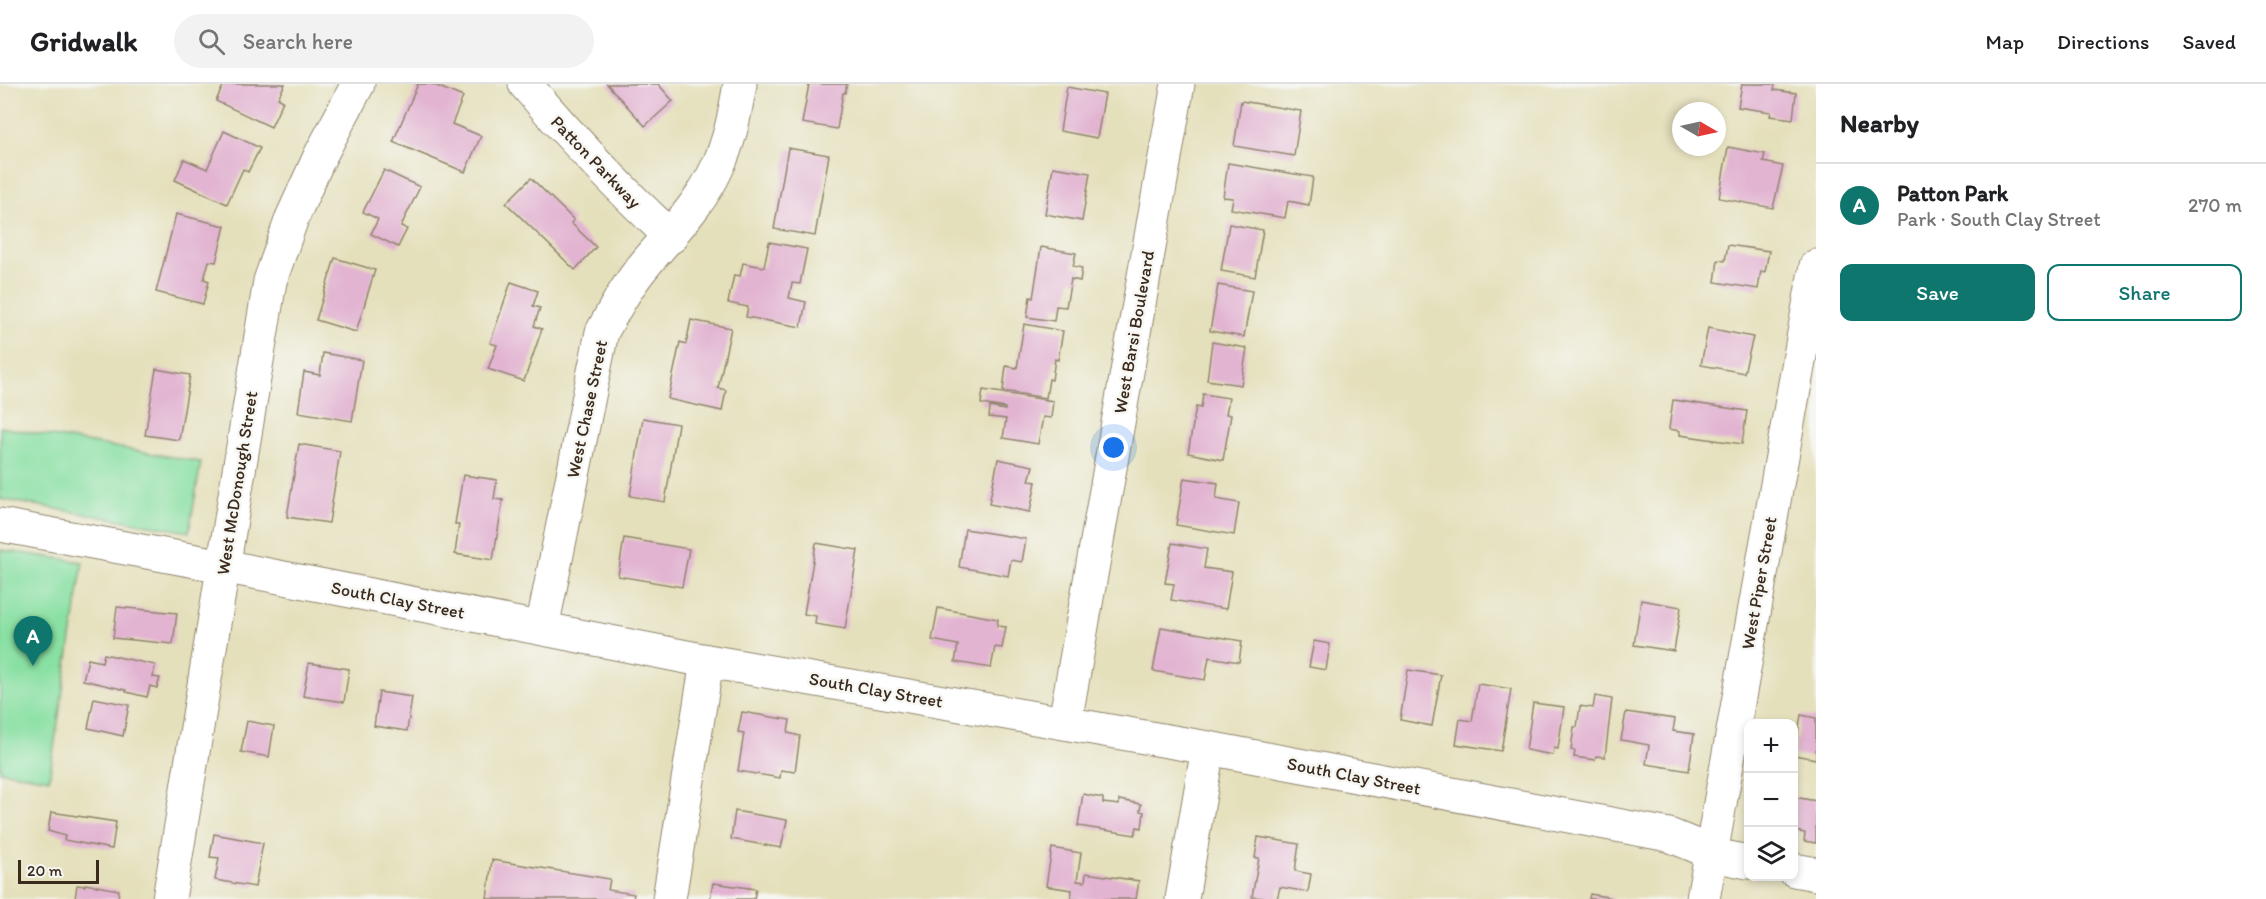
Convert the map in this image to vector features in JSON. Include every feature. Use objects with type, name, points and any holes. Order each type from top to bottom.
[{"type":"street","name":"West McDonough Street","points":[[169,899],[270,281],[292,218],[320,156],[358,84]]},
{"type":"street","name":"Patton Parkway","points":[[525,84],[569,136],[671,237]]},
{"type":"street","name":"West Chase Street","points":[[542,628],[602,332],[621,296],[645,263],[671,237],[698,203],[717,168],[731,131],[740,84]]},
{"type":"street","name":"West Barsi Boulevard","points":[[1065,722],[1178,84]]},
{"type":"street","name":"West Piper Street","points":[[1703,899],[1816,266]]},
{"type":"street","name":"South Clay Street","points":[[0,525],[224,566],[707,661],[1209,748],[1669,835],[1723,857],[1744,861]]},
{"type":"street","points":[[669,899],[707,661]]},
{"type":"street","points":[[1182,899],[1209,748]]},
{"type":"street","points":[[1798,871],[1816,874]]},
{"type":"green space","points":[[0,427],[201,462],[189,532],[0,499]]},
{"type":"green space","points":[[0,550],[83,562],[49,779],[0,771]]},
{"type":"building","points":[[224,84],[285,84],[278,98],[283,101],[271,127],[216,101]]},
{"type":"building","points":[[418,84],[432,84],[463,97],[452,124],[481,136],[465,172],[393,142]]},
{"type":"building","points":[[607,84],[658,84],[673,101],[645,126]]},
{"type":"building","points":[[809,84],[847,84],[845,93],[843,93],[837,129],[802,123]]},
{"type":"building","points":[[1742,84],[1775,84],[1774,90],[1796,93],[1793,119],[1770,116],[1771,112],[1738,107]]},
{"type":"building","points":[[1067,87],[1105,94],[1097,138],[1060,131]]},
{"type":"building","points":[[1241,101],[1301,111],[1294,156],[1234,146]]},
{"type":"building","points":[[224,131],[260,148],[248,172],[243,169],[227,204],[175,180],[184,159],[207,169]]},
{"type":"building","points":[[1728,147],[1765,154],[1763,162],[1783,166],[1773,208],[1719,198]]},
{"type":"building","points":[[788,148],[829,155],[815,236],[774,229]]},
{"type":"building","points":[[1228,163],[1313,177],[1309,205],[1288,201],[1285,218],[1231,209],[1233,198],[1223,197]]},
{"type":"building","points":[[1053,167],[1090,173],[1082,221],[1045,214]]},
{"type":"building","points":[[384,170],[420,187],[401,226],[407,229],[398,247],[371,234],[378,219],[363,212]]},
{"type":"building","points":[[531,178],[574,220],[571,223],[596,247],[575,270],[506,203]]},
{"type":"building","points":[[176,214],[225,226],[216,262],[209,261],[204,279],[209,281],[203,304],[156,292]]},
{"type":"building","points":[[1229,224],[1263,230],[1255,277],[1221,271]]},
{"type":"building","points":[[769,242],[807,249],[800,284],[792,283],[789,298],[806,302],[801,327],[746,317],[748,307],[728,303],[734,275],[740,276],[743,263],[764,267]]},
{"type":"building","points":[[1728,245],[1769,251],[1765,272],[1761,271],[1758,289],[1715,282],[1718,260],[1725,261]]},
{"type":"building","points":[[1041,247],[1076,253],[1073,266],[1082,268],[1080,281],[1071,279],[1066,307],[1056,306],[1054,321],[1027,317],[1030,297],[1033,298]]},
{"type":"building","points":[[335,258],[375,270],[356,332],[316,320]]},
{"type":"building","points":[[511,282],[538,291],[533,306],[540,308],[534,326],[542,329],[524,381],[488,369],[497,345],[490,343]]},
{"type":"building","points":[[1218,285],[1252,291],[1244,337],[1210,331]]},
{"type":"building","points":[[691,320],[731,328],[718,388],[726,390],[722,411],[668,399],[680,342],[686,344]]},
{"type":"building","points":[[1024,324],[1063,331],[1058,360],[1055,359],[1046,398],[1003,391],[1006,366],[1017,368]]},
{"type":"building","points":[[1708,328],[1753,337],[1744,373],[1701,365]]},
{"type":"building","points":[[1212,342],[1247,348],[1241,385],[1207,380]]},
{"type":"building","points":[[323,353],[362,360],[352,421],[298,412],[304,372],[320,375]]},
{"type":"building","points":[[156,369],[190,375],[179,440],[145,435]]},
{"type":"building","points":[[983,390],[1053,401],[1051,418],[1043,417],[1038,444],[1003,438],[1006,419],[989,417],[990,407],[1005,410],[1005,408],[981,404]]},
{"type":"building","points":[[1203,394],[1229,398],[1226,414],[1231,415],[1223,460],[1188,453],[1196,407],[1201,408]]},
{"type":"building","points":[[1673,400],[1747,411],[1742,444],[1680,435],[1680,431],[1669,429]]},
{"type":"building","points":[[643,418],[678,424],[665,502],[630,496]]},
{"type":"building","points":[[299,444],[340,451],[329,523],[287,517]]},
{"type":"building","points":[[998,459],[1033,466],[1029,481],[1036,482],[1030,512],[989,504]]},
{"type":"building","points":[[463,475],[497,480],[494,499],[503,500],[493,560],[455,554],[459,524],[455,524]]},
{"type":"building","points":[[1184,478],[1218,483],[1216,499],[1239,503],[1234,535],[1176,525]]},
{"type":"building","points":[[965,529],[1026,539],[1022,562],[1011,560],[1008,576],[959,567]]},
{"type":"building","points":[[624,538],[689,549],[682,587],[618,576]]},
{"type":"building","points":[[816,543],[858,550],[845,629],[815,624],[816,616],[804,614]]},
{"type":"building","points":[[1172,543],[1207,549],[1204,568],[1232,572],[1226,609],[1171,600],[1174,584],[1165,583]]},
{"type":"building","points":[[1641,600],[1681,607],[1674,651],[1634,645]]},
{"type":"building","points":[[117,607],[177,613],[173,644],[113,638]]},
{"type":"building","points":[[938,608],[998,619],[997,626],[1006,627],[1002,648],[995,647],[991,668],[955,662],[958,645],[932,640]]},
{"type":"building","points":[[1161,627],[1242,641],[1239,662],[1209,657],[1205,680],[1153,671]]},
{"type":"building","points":[[1314,641],[1330,644],[1326,670],[1309,667]]},
{"type":"building","points":[[104,654],[155,665],[153,677],[160,678],[157,688],[150,686],[147,697],[83,680],[88,659],[102,662]]},
{"type":"building","points":[[309,663],[349,669],[344,702],[303,696]]},
{"type":"building","points":[[1408,670],[1441,675],[1432,726],[1400,720]]},
{"type":"building","points":[[1478,684],[1511,689],[1501,751],[1456,744],[1460,719],[1472,721]]},
{"type":"building","points":[[379,692],[412,697],[407,731],[374,726]]},
{"type":"building","points":[[1595,696],[1612,699],[1605,757],[1596,756],[1595,760],[1574,757],[1575,751],[1571,750],[1580,706],[1593,708]]},
{"type":"building","points":[[94,698],[129,705],[123,736],[88,728]]},
{"type":"building","points":[[1533,703],[1564,707],[1558,749],[1554,748],[1553,755],[1526,750]]},
{"type":"building","points":[[742,712],[790,720],[788,733],[800,736],[795,772],[781,770],[780,778],[738,771],[744,733],[738,732]]},
{"type":"building","points":[[1626,712],[1675,719],[1673,731],[1694,734],[1689,771],[1646,764],[1649,745],[1621,740]]},
{"type":"building","points":[[1801,715],[1816,718],[1816,759],[1798,756]]},
{"type":"building","points":[[247,721],[274,726],[269,757],[241,752]]},
{"type":"building","points":[[1083,794],[1103,798],[1103,803],[1119,805],[1119,800],[1141,804],[1140,811],[1144,812],[1142,828],[1137,827],[1135,835],[1078,826]]},
{"type":"building","points":[[1798,798],[1816,801],[1816,843],[1804,841],[1805,833],[1798,832]]},
{"type":"building","points":[[735,811],[787,820],[781,848],[731,839]]},
{"type":"building","points":[[51,812],[116,822],[112,849],[64,840],[65,836],[48,831]]},
{"type":"building","points":[[214,834],[263,843],[255,887],[215,880],[219,858],[210,857]]},
{"type":"building","points":[[1258,837],[1299,844],[1295,871],[1311,874],[1308,892],[1280,887],[1277,899],[1252,897],[1259,858],[1255,858]]},
{"type":"building","points":[[1052,848],[1081,853],[1077,881],[1085,882],[1086,873],[1139,881],[1136,899],[1071,899],[1072,890],[1046,886]]},
{"type":"building","points":[[492,860],[610,879],[608,890],[634,894],[633,899],[487,899]]},
{"type":"building","points":[[713,883],[756,889],[754,899],[710,899]]},
{"type":"building","points":[[85,884],[119,890],[118,899],[75,899],[77,885],[85,886]]},
{"type":"building","points":[[1590,894],[1613,898],[1589,899]]},
{"type":"place","name":"Patton Park","points":[[33,666]]}]
